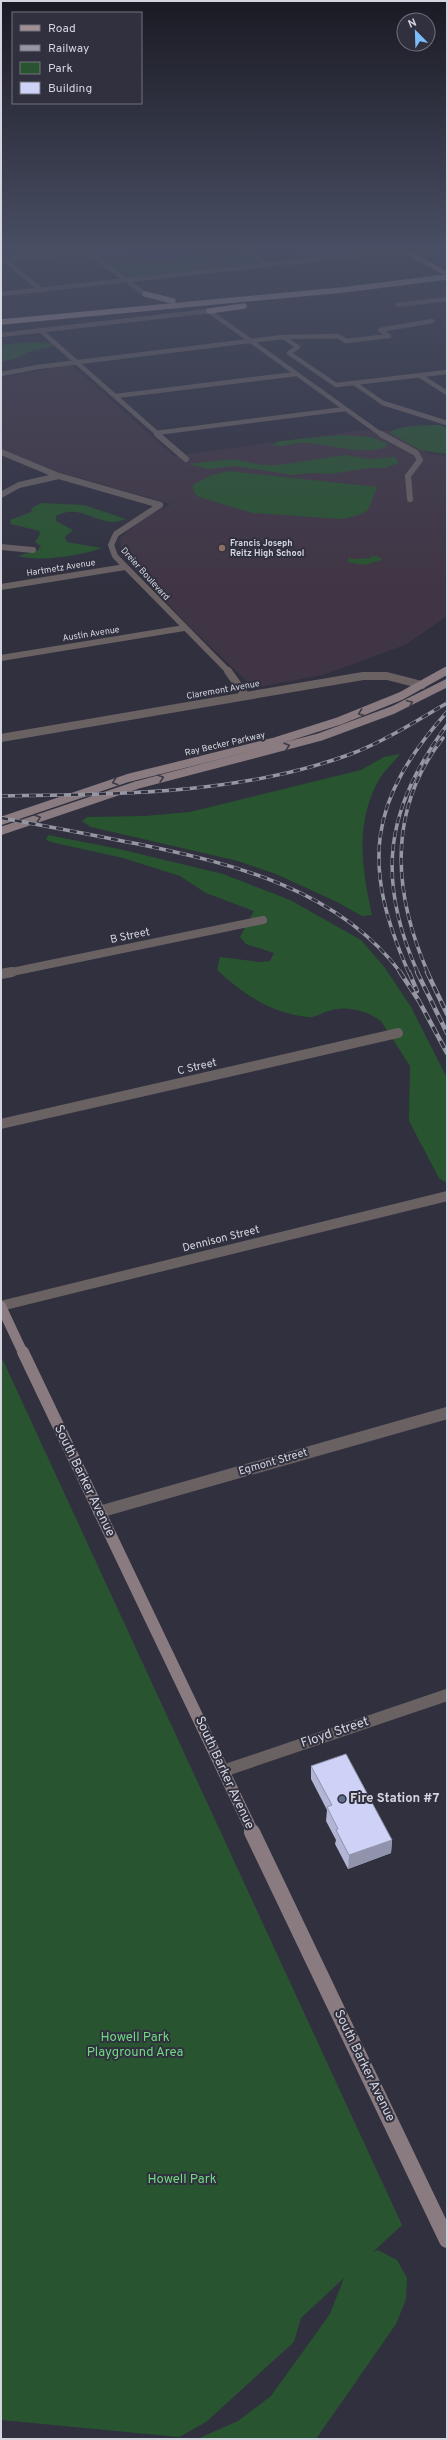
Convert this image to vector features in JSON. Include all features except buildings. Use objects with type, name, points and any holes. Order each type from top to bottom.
[{"type":"main road","name":"Ray Becker Parkway","points":[[1,821],[135,776],[311,731],[382,705],[447,671]]},
{"type":"main road","name":"Ray Becker Parkway","points":[[1,831],[137,785],[320,736],[393,710],[447,683]]},
{"type":"main road","name":"Claremont Avenue","points":[[422,685],[447,694]]},
{"type":"main road","name":"South Barker Avenue","points":[[1,1306],[447,2240]]},
{"type":"street","points":[[1,374],[92,360]]},
{"type":"street","points":[[276,360],[385,436],[419,456],[419,464],[408,476],[407,481],[411,495],[410,499]]},
{"type":"street","points":[[299,360],[336,385],[447,372]]},
{"type":"street","points":[[74,362],[116,396],[186,459]]},
{"type":"street","points":[[116,396],[296,374]]},
{"type":"street","points":[[419,375],[447,393]]},
{"type":"street","points":[[354,383],[383,403],[445,422]]},
{"type":"street","points":[[156,433],[345,409]]},
{"type":"street","name":"Dreier Boulevard","points":[[1,452],[59,476],[160,505],[124,527],[112,540],[112,550],[125,567],[184,628],[223,664],[245,695]]},
{"type":"street","points":[[1,495],[19,485],[59,476]]},
{"type":"street","points":[[1,547],[33,550]]},
{"type":"street","name":"Hartmetz Avenue","points":[[1,587],[125,567]]},
{"type":"street","name":"Austin Avenue","points":[[1,658],[184,628]]},
{"type":"street","name":"Claremont Avenue","points":[[1,738],[363,676],[387,676],[422,685]]},
{"type":"street","name":"B Street","points":[[1,974],[263,920]]},
{"type":"street","name":"C Street","points":[[1,1124],[398,1033]]},
{"type":"street","name":"Dennison Street","points":[[1,1306],[447,1196]]},
{"type":"street","name":"Egmont Street","points":[[99,1512],[447,1413]]},
{"type":"street","name":"Floyd Street","points":[[223,1771],[447,1695]]},
{"type":"shaded area","points":[[71,365],[174,456],[364,430],[392,431],[430,454],[447,456],[447,616],[405,645],[323,675],[254,688],[187,624],[121,554],[120,538],[142,519],[171,504],[62,473],[1,449],[1,378]]},
{"type":"green space","points":[[421,425],[440,425],[447,428],[447,454],[420,450],[390,433],[399,428]]},
{"type":"green space","points":[[339,435],[370,437],[387,443],[386,447],[366,450],[346,449],[305,443],[296,443],[283,446],[271,445],[280,441]]},
{"type":"green space","points":[[345,455],[369,459],[395,457],[399,463],[385,468],[369,468],[330,474],[312,473],[292,475],[234,466],[209,469],[187,464],[233,459],[262,465],[279,465]]},
{"type":"green space","points":[[228,471],[377,487],[368,510],[359,515],[342,519],[253,513],[199,497],[194,493],[193,485],[209,476]]},
{"type":"green space","points":[[42,503],[84,505],[126,519],[117,522],[108,521],[75,512],[66,512],[56,516],[56,521],[73,530],[65,537],[67,542],[102,548],[72,556],[27,558],[18,556],[38,550],[41,546],[35,542],[40,534],[39,531],[11,524],[10,520],[31,512],[33,507]]},
{"type":"green space","points":[[370,554],[381,558],[382,560],[364,565],[347,562],[350,556],[351,559],[373,558]]},
{"type":"green space","points":[[400,754],[377,783],[370,799],[363,832],[363,865],[372,915],[362,916],[337,902],[276,874],[238,861],[91,827],[82,821],[87,817],[145,816],[190,812],[361,770],[384,757]]},
{"type":"green space","points":[[48,835],[119,849],[223,874],[290,900],[361,940],[385,968],[411,1007],[447,1078],[447,1183],[439,1178],[409,1121],[410,1066],[381,1021],[369,1014],[349,1009],[336,1009],[311,1017],[295,1015],[270,1007],[248,995],[217,970],[220,957],[260,962],[270,961],[274,953],[246,944],[240,937],[254,911],[206,893],[180,876],[123,858],[55,843],[46,840]]},
{"type":"green space","name":"Howell Park","points":[[1,1356],[402,2225],[373,2252],[378,2250],[397,2260],[407,2278],[406,2299],[396,2324],[316,2439],[197,2439],[238,2421],[271,2396],[330,2314],[344,2278],[301,2318],[294,2342],[206,2422],[179,2437],[1,2420]]},
{"type":"railway","points":[[1,796],[134,793],[178,790],[266,778],[309,767],[364,749],[447,703]]},
{"type":"railway","points":[[409,973],[394,934],[384,899],[379,866],[380,835],[388,805],[401,775],[421,744],[447,712]]},
{"type":"railway","points":[[418,973],[404,938],[396,906],[392,874],[394,844],[400,814],[411,785],[426,755],[447,725]]},
{"type":"railway","points":[[428,973],[416,943],[408,913],[403,882],[401,852],[404,823],[412,794],[425,765],[443,738]]},
{"type":"railway","points":[[1,818],[175,852],[211,861],[283,885],[316,901],[347,921],[376,944],[401,973]]},
{"type":"railway","points":[[400,972],[419,1001],[447,1053]]},
{"type":"railway","points":[[409,972],[417,991]]},
{"type":"railway","points":[[417,972],[447,1033]]},
{"type":"railway","points":[[427,972],[447,1014]]},
{"type":"place","name":"Francis Joseph Reitz High School","points":[[222,548]]},
{"type":"place","name":"Fire Station #7","points":[[342,1799]]},
{"type":"park label","name":"Howell Park Playground Area","points":[[135,2046]]}]
